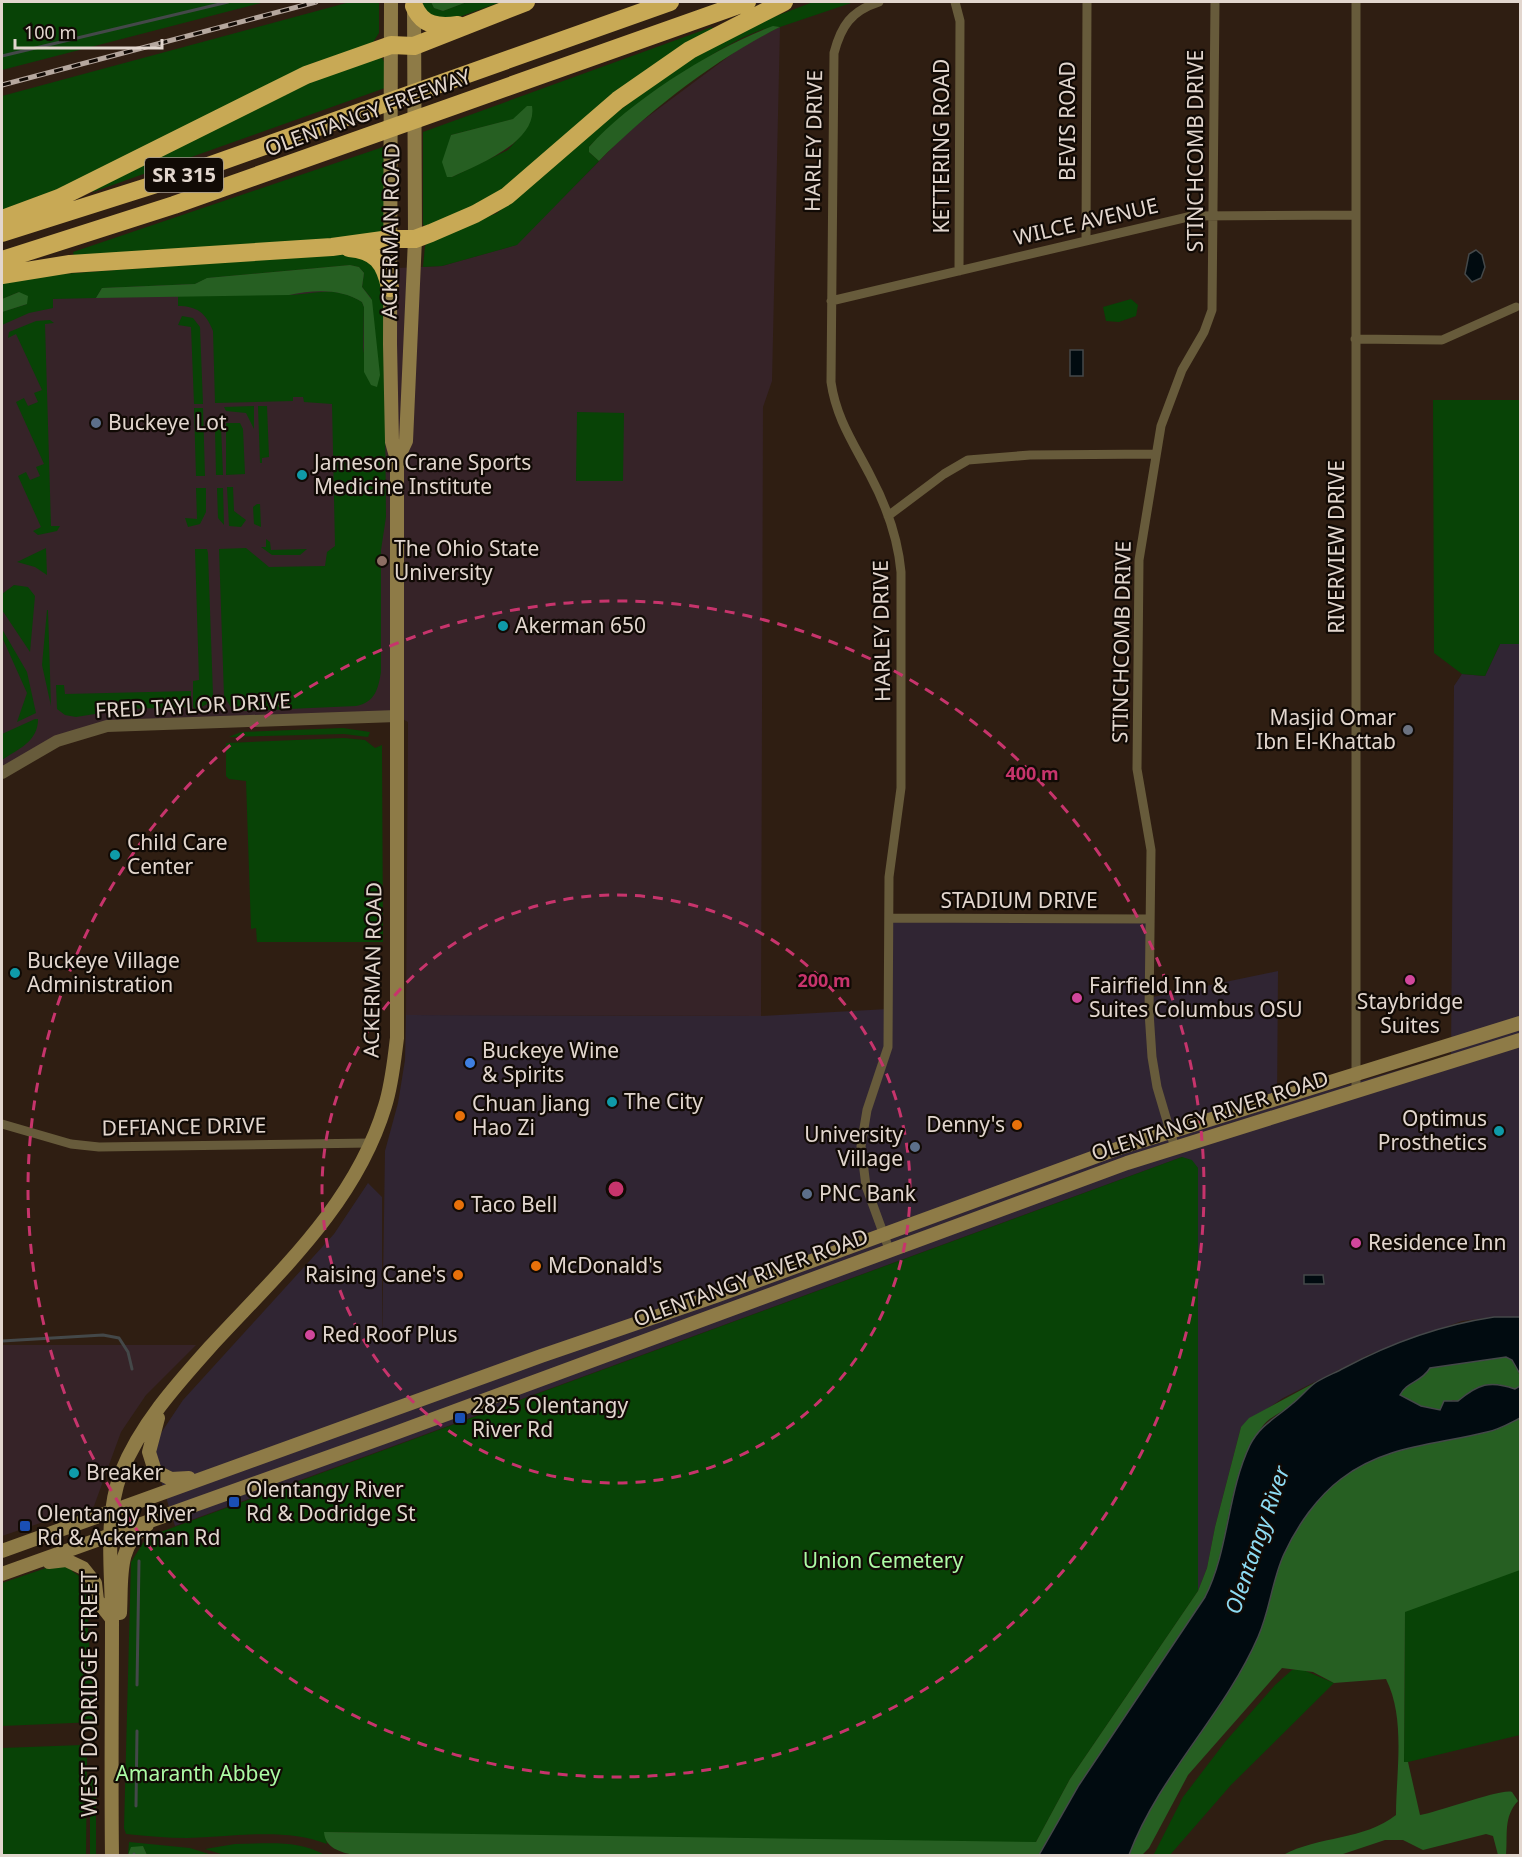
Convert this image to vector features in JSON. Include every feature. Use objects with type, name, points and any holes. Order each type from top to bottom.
[{"type":"highway","points":[[2,219],[59,198],[278,88],[391,45],[414,46],[465,24],[526,2]]},
{"type":"highway","name":"OLENTANGY FREEWAY","points":[[2,233],[166,181],[670,2]]},
{"type":"highway","name":"OLENTANGY FREEWAY","points":[[2,260],[174,205],[747,2]]},
{"type":"highway","points":[[2,275],[70,264],[332,247],[390,239],[414,239],[452,225],[507,196],[618,100],[654,74],[690,50],[784,2]]},
{"type":"highway","points":[[413,4],[417,14],[433,26],[465,24]]},
{"type":"highway","points":[[332,247],[353,248],[372,253],[381,261],[390,288]]},
{"type":"main road","name":"ACKERMAN ROAD","points":[[111,1533],[113,1509],[121,1474],[137,1441],[182,1378],[303,1249],[326,1220],[349,1185],[370,1143],[391,1084],[397,1038],[397,460],[392,441],[391,2]]},
{"type":"main road","name":"ACKERMAN ROAD","points":[[397,460],[406,441],[414,239],[413,4]]},
{"type":"main road","name":"OLENTANGY RIVER ROAD","points":[[2,1551],[113,1509],[884,1233],[1170,1133],[1521,1023]]},
{"type":"main road","name":"OLENTANGY RIVER ROAD","points":[[8,1572],[111,1533],[390,1435],[889,1249],[1175,1148],[1521,1040]]},
{"type":"main road","points":[[162,1403],[149,1452],[155,1471],[171,1479],[212,1475]]},
{"type":"main road","points":[[111,1656],[119,1628],[124,1552],[136,1532],[162,1515]]},
{"type":"main road","name":"WEST DODRIDGE STREET","points":[[111,1533],[112,1856]]},
{"type":"main road","points":[[8,1572],[58,1561],[77,1564],[95,1583],[97,1600],[112,1618]]},
{"type":"street","name":"HARLEY DRIVE","points":[[879,2],[854,12],[844,24],[834,53],[831,382],[836,411],[872,477],[888,516],[900,556],[902,589],[901,788],[889,877],[888,1047],[867,1110],[861,1146],[866,1186],[889,1249]]},
{"type":"street","name":"KETTERING ROAD","points":[[955,2],[960,21],[959,271]]},
{"type":"street","name":"BEVIS ROAD","points":[[1086,240],[1087,2]]},
{"type":"street","name":"STINCHCOMB DRIVE","points":[[1175,1148],[1157,1087],[1152,1057],[1151,850],[1137,769],[1139,560],[1155,454],[1168,406],[1212,310],[1215,2]]},
{"type":"street","name":"RIVERVIEW DRIVE","points":[[1356,2],[1356,1092]]},
{"type":"street","name":"WILCE AVENUE","points":[[831,301],[1192,216],[1214,214],[1355,215]]},
{"type":"street","points":[[1355,339],[1442,340],[1516,307]]},
{"type":"street","points":[[888,516],[944,474],[969,460],[1030,455],[1155,454]]},
{"type":"street","name":"FRED TAYLOR DRIVE","points":[[2,773],[57,741],[107,726],[396,716]]},
{"type":"street","name":"STADIUM DRIVE","points":[[889,918],[1150,919]]},
{"type":"street","name":"DEFIANCE DRIVE","points":[[2,1124],[71,1144],[99,1147],[370,1143]]},
{"type":"shaded area","name":"The Ohio State University","points":[[780,27],[772,381],[763,407],[761,1016],[406,1015],[408,722],[397,716],[82,732],[2,773],[2,302],[114,281],[442,266],[516,245],[630,130],[744,45]]},
{"type":"shaded area","points":[[1500,644],[1520,644],[1520,1317],[1462,1321],[1370,1354],[1283,1398],[1241,1427],[1215,1527],[1207,1568],[1198,1591],[1198,1168],[1182,1157],[175,1526],[156,1465],[154,1451],[159,1436],[183,1400],[334,1234],[368,1183],[382,1197],[382,1351],[385,1151],[398,1103],[405,1060],[406,1015],[761,1016],[888,1009],[889,918],[1150,919],[1153,997],[1278,971],[1277,1105],[1451,1055],[1454,686],[1462,674],[1485,676]]},
{"type":"shaded area","points":[[2,1345],[196,1345],[146,1395],[121,1432],[94,1506],[88,1511],[64,1519],[58,1517],[2,1536]]},
{"type":"green space","points":[[2,2],[265,2],[2,70]]},
{"type":"green space","points":[[350,2],[379,2],[379,33],[372,44],[313,63],[77,182],[2,210],[2,96]]},
{"type":"green space","points":[[423,2],[431,2],[434,8],[443,11],[467,2],[501,2],[448,21],[434,22],[423,6]]},
{"type":"green space","points":[[431,2],[467,2],[443,11],[434,8]]},
{"type":"green space","points":[[813,2],[854,2],[780,27],[764,29],[740,39],[652,95],[589,147],[589,152],[599,161],[517,245],[442,266],[423,267],[425,246],[429,240],[497,213],[586,136],[676,67],[763,21]]},
{"type":"green space","points":[[773,26],[780,27],[732,54],[685,87],[640,123],[599,161],[589,152],[589,147],[607,129],[650,94],[725,48]]},
{"type":"green space","points":[[712,27],[714,32],[491,198],[426,227],[423,225],[423,132]],"holes":[[[514,119],[524,132],[508,150],[452,177],[447,177],[451,135]]]},
{"type":"green space","points":[[375,57],[382,58],[385,63],[385,88],[93,192],[92,189],[274,96]]},
{"type":"green space","points":[[527,106],[532,106],[531,119],[526,131],[516,141],[490,159],[452,177],[447,177],[442,162],[451,135],[513,119]]},
{"type":"green space","points":[[386,146],[384,233],[381,237],[74,256],[73,252]]},
{"type":"green space","points":[[355,252],[370,255],[383,289],[384,302],[386,517],[381,550],[381,672],[378,684],[368,702],[356,706],[240,711],[232,709],[224,696],[219,549],[246,548],[269,567],[325,566],[327,552],[335,546],[332,404],[304,402],[303,397],[293,397],[293,401],[215,403],[213,331],[204,315],[196,309],[178,306],[178,296],[342,293],[362,302],[364,307],[363,354],[371,298],[362,287],[364,273],[359,267],[350,265],[208,278],[195,284],[102,288],[96,298],[53,299],[53,308],[29,313],[2,325],[2,312],[27,304],[19,292],[2,299],[2,283],[49,275]]},
{"type":"green space","points":[[350,265],[359,267],[364,273],[362,287],[372,300],[380,375],[377,387],[371,385],[364,372],[364,307],[362,302],[345,294],[317,291],[289,295],[96,298],[102,288],[195,284],[207,278]]},
{"type":"green space","points":[[19,292],[28,296],[27,304],[2,312],[2,299]]},
{"type":"green space","points":[[1131,299],[1138,305],[1136,316],[1119,322],[1106,321],[1103,307]]},
{"type":"green space","points":[[182,316],[193,318],[200,327],[203,404],[194,404],[191,327],[178,325]]},
{"type":"green space","points":[[50,320],[54,323],[45,324],[51,526],[60,526],[57,531],[38,535],[33,531],[41,527],[18,476],[26,472],[30,480],[40,476],[36,467],[44,464],[16,402],[24,398],[28,406],[38,402],[34,393],[42,390],[16,334],[8,338],[9,332],[36,321]]},
{"type":"green space","points":[[1433,400],[1520,400],[1520,644],[1500,644],[1485,676],[1462,674],[1434,653]]},
{"type":"green space","points":[[254,406],[254,429],[246,413],[226,411],[224,407]]},
{"type":"green space","points":[[258,406],[267,406],[269,457],[262,458],[262,463],[260,463]]},
{"type":"green space","points":[[194,408],[203,408],[205,476],[196,476]]},
{"type":"green space","points":[[577,412],[624,413],[623,481],[576,481]]},
{"type":"green space","points":[[226,423],[240,423],[243,429],[245,474],[226,475]]},
{"type":"green space","points":[[218,424],[221,426],[223,475],[216,475],[215,429]]},
{"type":"green space","points":[[227,487],[233,487],[234,511],[246,520],[241,527],[229,526]]},
{"type":"green space","points":[[196,488],[206,488],[206,512],[200,524],[188,527],[185,518],[197,519]]},
{"type":"green space","points":[[217,488],[223,488],[224,525],[218,518]]},
{"type":"green space","points":[[260,504],[261,527],[254,524],[253,507]]},
{"type":"green space","points":[[266,539],[270,542],[271,550],[307,549],[300,555],[272,555],[261,547],[266,547]]},
{"type":"green space","points":[[46,548],[47,575],[35,567],[17,562]]},
{"type":"green space","points":[[195,549],[207,549],[208,553],[213,695],[209,703],[196,710],[193,707],[193,681],[199,680]]},
{"type":"green space","points":[[14,585],[28,587],[35,596],[30,652],[2,610],[2,594]]},
{"type":"green space","points":[[48,610],[51,706],[42,665]]},
{"type":"green space","points":[[2,629],[27,672],[36,713],[17,722],[27,693],[2,637]]},
{"type":"green space","points":[[56,685],[64,685],[65,694],[191,691],[191,707],[126,709],[76,717],[65,715],[57,709]]},
{"type":"green space","points":[[38,719],[37,727],[31,739],[2,760],[2,734]]},
{"type":"green space","points":[[343,728],[370,732],[368,737],[344,734],[229,737],[241,732]]},
{"type":"green space","points":[[344,738],[365,740],[375,748],[382,745],[383,942],[257,942],[256,928],[251,929],[246,781],[229,779],[226,776],[226,743]]},
{"type":"green space","name":"Union Cemetery","points":[[1182,1157],[1192,1160],[1198,1168],[1198,1591],[1070,1779],[1036,1842],[1036,1855],[460,1856],[457,1835],[325,1832],[327,1844],[311,1839],[276,1834],[187,1838],[126,1834],[124,1828],[131,1562],[147,1537]]},
{"type":"green space","points":[[1506,1357],[1516,1365],[1519,1372],[1520,1386],[1516,1389],[1500,1385],[1485,1386],[1458,1401],[1453,1400],[1440,1410],[1421,1406],[1400,1395],[1430,1368]]},
{"type":"green space","points":[[1316,1382],[1292,1405],[1265,1423],[1250,1446],[1235,1488],[1214,1576],[1205,1597],[1079,1785],[1039,1855],[354,1855],[334,1848],[327,1842],[324,1832],[1036,1842],[1070,1779],[1198,1591],[1207,1568],[1215,1527],[1241,1427],[1249,1418]]},
{"type":"green space","points":[[1520,1418],[1520,1735],[1404,1763],[1405,1612],[1489,1432]]},
{"type":"green space","points":[[1520,1418],[1520,1570],[1405,1612],[1404,1762],[1408,1762],[1420,1815],[1496,1793],[1512,1792],[1518,1801],[1508,1820],[1506,1855],[1498,1855],[1493,1836],[1486,1834],[1423,1850],[1403,1840],[1385,1840],[1340,1855],[1283,1855],[1311,1844],[1356,1834],[1384,1823],[1396,1815],[1398,1728],[1396,1711],[1386,1679],[1334,1683],[1313,1672],[1282,1668],[1188,1775],[1149,1848],[1142,1855],[1129,1856],[1157,1799],[1228,1693],[1244,1665],[1262,1627],[1284,1554],[1301,1523],[1316,1503],[1341,1479],[1375,1459],[1411,1448],[1491,1431]]},
{"type":"green space","points":[[52,1566],[73,1567],[72,1571],[82,1578],[89,1592],[88,1631],[96,1722],[2,1726],[2,1583]]},
{"type":"green space","points":[[1301,1669],[1334,1683],[1231,1785],[1170,1855],[1153,1856],[1183,1797],[1225,1742],[1275,1685],[1292,1670]]},
{"type":"green space","points":[[82,1745],[87,1752],[86,1855],[2,1855],[2,1748]]},
{"type":"green space","points":[[90,1777],[96,1777],[96,1855],[90,1855]]},
{"type":"green space","points":[[129,1842],[190,1848],[212,1855],[147,1855],[143,1846],[128,1854]]},
{"type":"green space","points":[[235,1844],[292,1844],[325,1855],[224,1855],[205,1849]]},
{"type":"green space","points":[[143,1846],[147,1855],[128,1855],[131,1847]]},
{"type":"water","points":[[1476,250],[1482,255],[1485,267],[1481,278],[1472,282],[1465,274],[1469,254]]},
{"type":"water","points":[[1070,350],[1083,350],[1083,376],[1070,376]]},
{"type":"water","points":[[1304,1275],[1323,1275],[1324,1284],[1304,1284]]},
{"type":"water","name":"Olentangy River","points":[[1494,1317],[1520,1317],[1520,1374],[1512,1360],[1506,1357],[1430,1368],[1422,1377],[1406,1387],[1400,1395],[1421,1406],[1440,1410],[1444,1401],[1458,1401],[1478,1387],[1491,1384],[1515,1389],[1520,1386],[1520,1418],[1491,1431],[1411,1448],[1375,1459],[1332,1486],[1308,1513],[1289,1543],[1277,1574],[1262,1627],[1244,1665],[1228,1693],[1157,1798],[1129,1855],[1039,1855],[1079,1785],[1205,1597],[1219,1560],[1242,1463],[1259,1432],[1315,1383],[1362,1359],[1436,1330]]},
{"type":"waterway","points":[[2,56],[228,2]]},
{"type":"waterway","points":[[2,1341],[103,1335],[119,1338],[128,1352],[132,1369]]},
{"type":"waterway","points":[[137,1685],[139,1561]]},
{"type":"waterway","points":[[136,1806],[137,1731]]},
{"type":"railway","points":[[2,85],[316,2]]},
{"type":"place","name":"Buckeye Lot","points":[[96,423]]},
{"type":"place","name":"Jameson Crane Sports Medicine Institute","points":[[302,475]]},
{"type":"place","name":"The Ohio State University","points":[[382,561]]},
{"type":"place","name":"Akerman 650","points":[[503,626]]},
{"type":"place","name":"Masjid Omar Ibn El-Khattab","points":[[1408,730]]},
{"type":"place","name":"Child Care Center","points":[[115,855]]},
{"type":"place","name":"Buckeye Village Administration","points":[[15,973]]},
{"type":"place","name":"Staybridge Suites","points":[[1410,980]]},
{"type":"place","name":"Fairfield Inn & Suites Columbus OSU","points":[[1077,998]]},
{"type":"place","name":"Buckeye Wine & Spirits","points":[[470,1063]]},
{"type":"place","name":"The City","points":[[612,1102]]},
{"type":"place","name":"Chuan Jiang Hao Zi","points":[[460,1116]]},
{"type":"place","name":"Denny's","points":[[1017,1125]]},
{"type":"place","name":"Optimus Prosthetics","points":[[1499,1131]]},
{"type":"place","name":"University Village","points":[[915,1147]]},
{"type":"place","name":"PNC Bank","points":[[807,1194]]},
{"type":"place","name":"Taco Bell","points":[[459,1205]]},
{"type":"place","name":"Residence Inn","points":[[1356,1243]]},
{"type":"place","name":"McDonald's","points":[[536,1266]]},
{"type":"place","name":"Raising Cane's","points":[[458,1275]]},
{"type":"place","name":"Red Roof Plus","points":[[310,1335]]},
{"type":"place","name":"2825 Olentangy River Rd","points":[[460,1418]]},
{"type":"place","name":"Breaker","points":[[74,1473]]},
{"type":"place","name":"Olentangy River Rd & Dodridge St","points":[[234,1502]]},
{"type":"place","name":"Olentangy River Rd & Ackerman Rd","points":[[25,1526]]},
{"type":"park label","name":"Amaranth Abbey","points":[[198,1774]]}]
